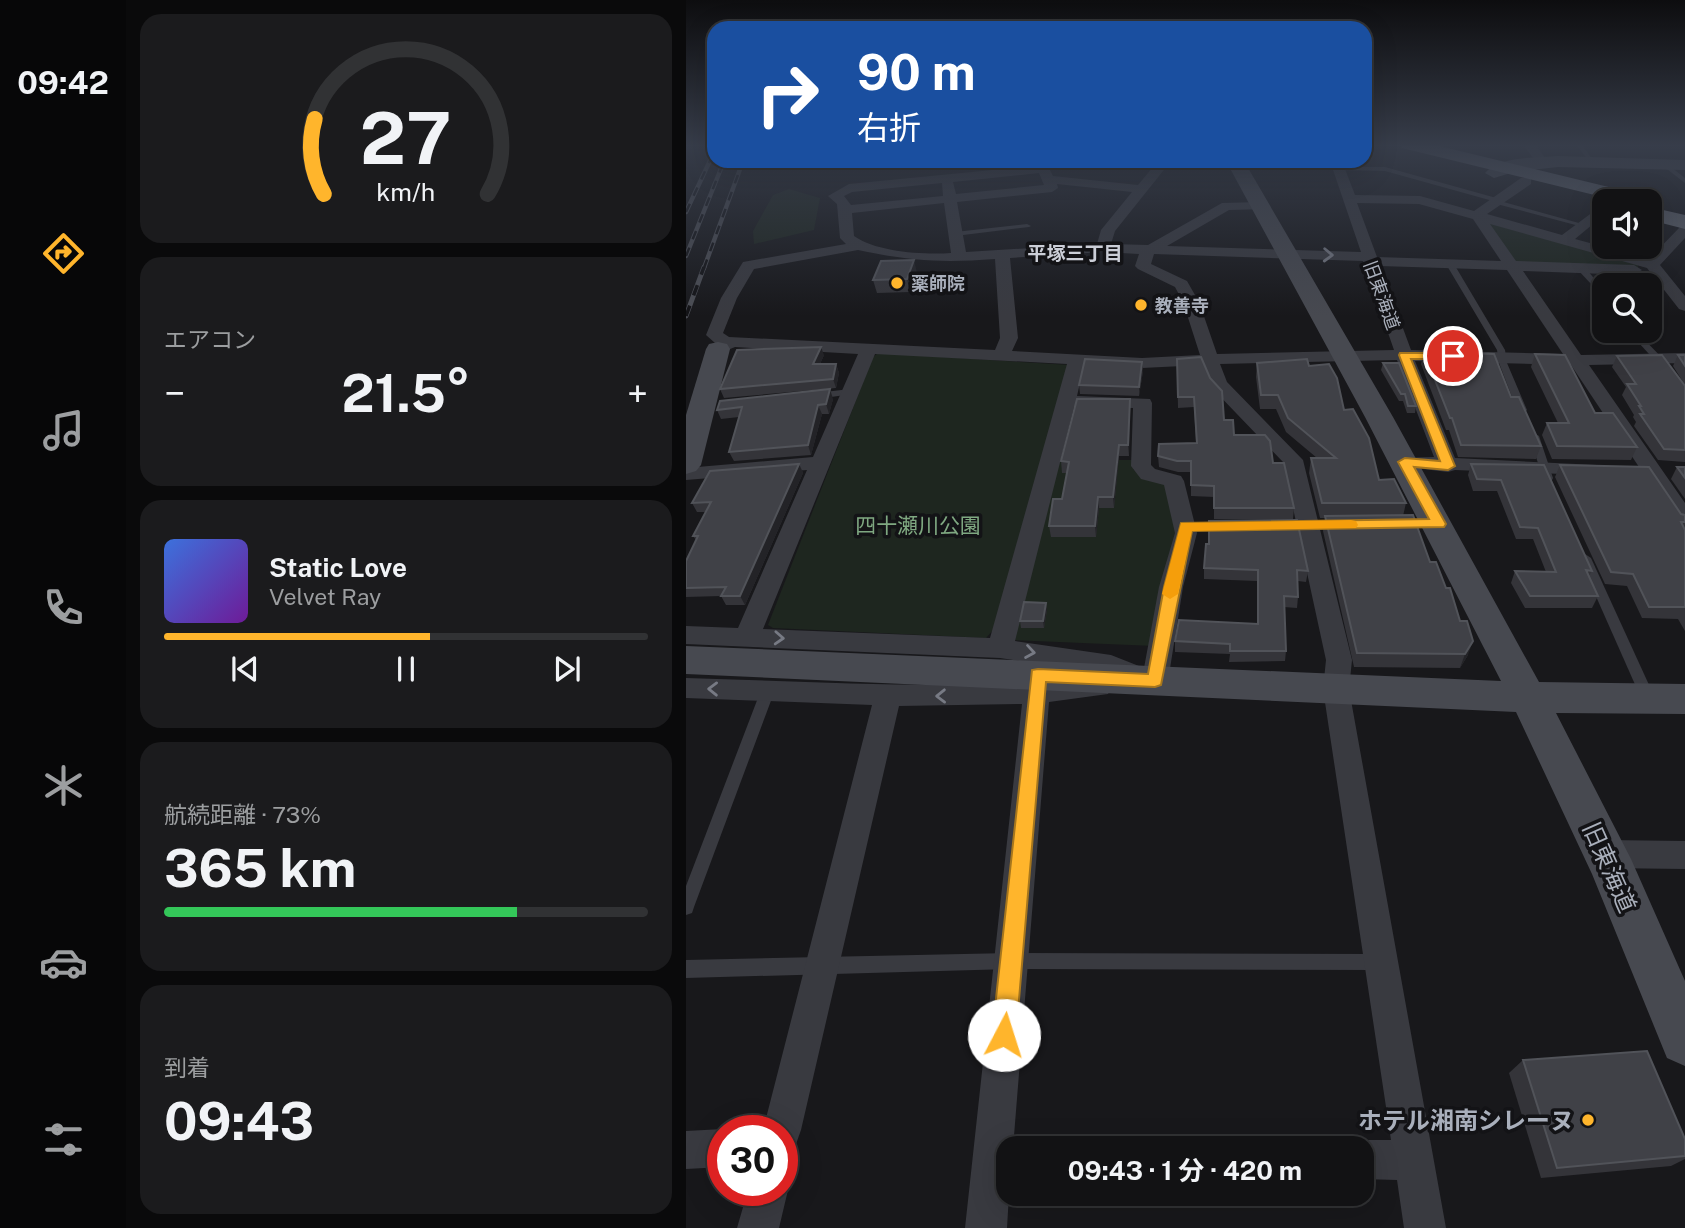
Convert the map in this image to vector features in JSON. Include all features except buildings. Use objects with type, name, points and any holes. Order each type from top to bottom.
[{"type":"highway","points":[[1662,206],[1685,212]]},
{"type":"highway","points":[[1662,216],[1685,222]]},
{"type":"street","points":[[843,201],[847,238],[858,246]]},
{"type":"street","points":[[845,210],[921,201]]},
{"type":"street","points":[[950,201],[959,258]]},
{"type":"street","points":[[1103,248],[1108,230],[1130,201]]},
{"type":"street","name":"旧東海道","points":[[1258,201],[1405,462],[1432,524],[1529,697],[1605,854],[1685,1040]]},
{"type":"street","name":"旧東海道","points":[[1352,201],[1369,259],[1448,466]]},
{"type":"street","points":[[1425,201],[1654,267],[1682,299]]},
{"type":"street","points":[[1477,215],[1497,201]]},
{"type":"street","points":[[1261,206],[1227,206],[1199,220],[1147,252],[1143,266],[1181,284],[1191,302],[1218,384],[1293,460],[1339,660],[1336,689],[1424,1228]]},
{"type":"street","points":[[1477,215],[1685,519]]},
{"type":"street","points":[[1566,240],[1592,218]]},
{"type":"street","points":[[686,465],[709,406],[722,346],[714,335],[729,298],[748,265],[858,246],[907,256],[959,258],[1103,248],[1153,248],[1450,264],[1654,267],[1685,230]]},
{"type":"street","points":[[1001,356],[1009,338],[1002,255]]},
{"type":"street","points":[[722,346],[869,349],[1142,363],[1258,357],[1404,355],[1577,360],[1685,358]]},
{"type":"street","points":[[747,636],[869,349]]},
{"type":"street","points":[[1000,648],[1077,360]]},
{"type":"street","points":[[1066,401],[1143,403],[1141,466],[1148,474],[1174,481],[1186,526],[1171,587],[1155,681]]},
{"type":"street","points":[[686,474],[822,462]]},
{"type":"street","points":[[1405,462],[1448,466],[1674,470]]},
{"type":"street","points":[[686,635],[1000,648],[1111,665],[1155,681]]},
{"type":"street","points":[[686,660],[1037,685]]},
{"type":"street","points":[[686,688],[888,696],[1037,685],[1155,681],[1529,697],[1667,699]]},
{"type":"street","points":[[1001,1136],[1011,961],[1037,685]]},
{"type":"street","points":[[786,1115],[888,696]]},
{"type":"street","points":[[1605,854],[1685,855]]},
{"type":"street","points":[[686,1150],[707,1149]]},
{"type":"street","points":[[1374,1160],[1412,1160]]},
{"type":"street","points":[[986,1228],[996,1177]]},
{"type":"street","points":[[758,1228],[764,1206]]},
{"type":"lane","points":[[1498,201],[1583,225]]},
{"type":"lane","points":[[955,233],[1027,226]]},
{"type":"lane","points":[[1450,264],[1502,350],[1503,363],[1553,489]]},
{"type":"lane","points":[[1581,268],[1592,281]]},
{"type":"lane","points":[[1643,343],[1671,374]]},
{"type":"lane","points":[[810,396],[850,393]]},
{"type":"lane","points":[[1186,526],[1240,526]]},
{"type":"lane","points":[[1582,552],[1667,699]]},
{"type":"lane","points":[[686,906],[768,690]]},
{"type":"lane","points":[[686,969],[1011,961],[1379,962]]},
{"type":"green space","points":[[769,201],[819,201],[814,230],[754,244],[753,231]]},
{"type":"green space","points":[[1488,223],[1592,251],[1592,259],[1620,259],[1638,264],[1638,267],[1522,264],[1515,261]]},
{"type":"green space","name":"四十瀬川公園","points":[[878,353],[1070,365],[995,628],[986,638],[773,628],[768,625],[873,357]]},
{"type":"green space","points":[[1059,460],[1134,460],[1133,469],[1142,477],[1168,484],[1181,528],[1155,646],[1012,640]]},
{"type":"railway","points":[[686,212],[691,201]]},
{"type":"railway","points":[[686,256],[708,201]]},
{"type":"railway","points":[[704,268],[728,201]]},
{"type":"railway","points":[[686,316],[704,267]]},
{"type":"slow traffic","points":[[1170,594],[1186,526],[1351,525]]},
{"type":"place","name":"薬師院","points":[[897,283]]},
{"type":"place","name":"教善寺","points":[[1141,305]]},
{"type":"place","name":"ホテル湘南シレーヌ","points":[[1588,1120]]},
{"type":"district","name":"平塚三丁目","points":[[1075,253]]},
{"type":"route","points":[[1004,1035],[1038,675],[1155,681],[1171,587],[1186,526],[1439,524],[1405,462],[1448,466],[1404,355],[1453,356]]}]
